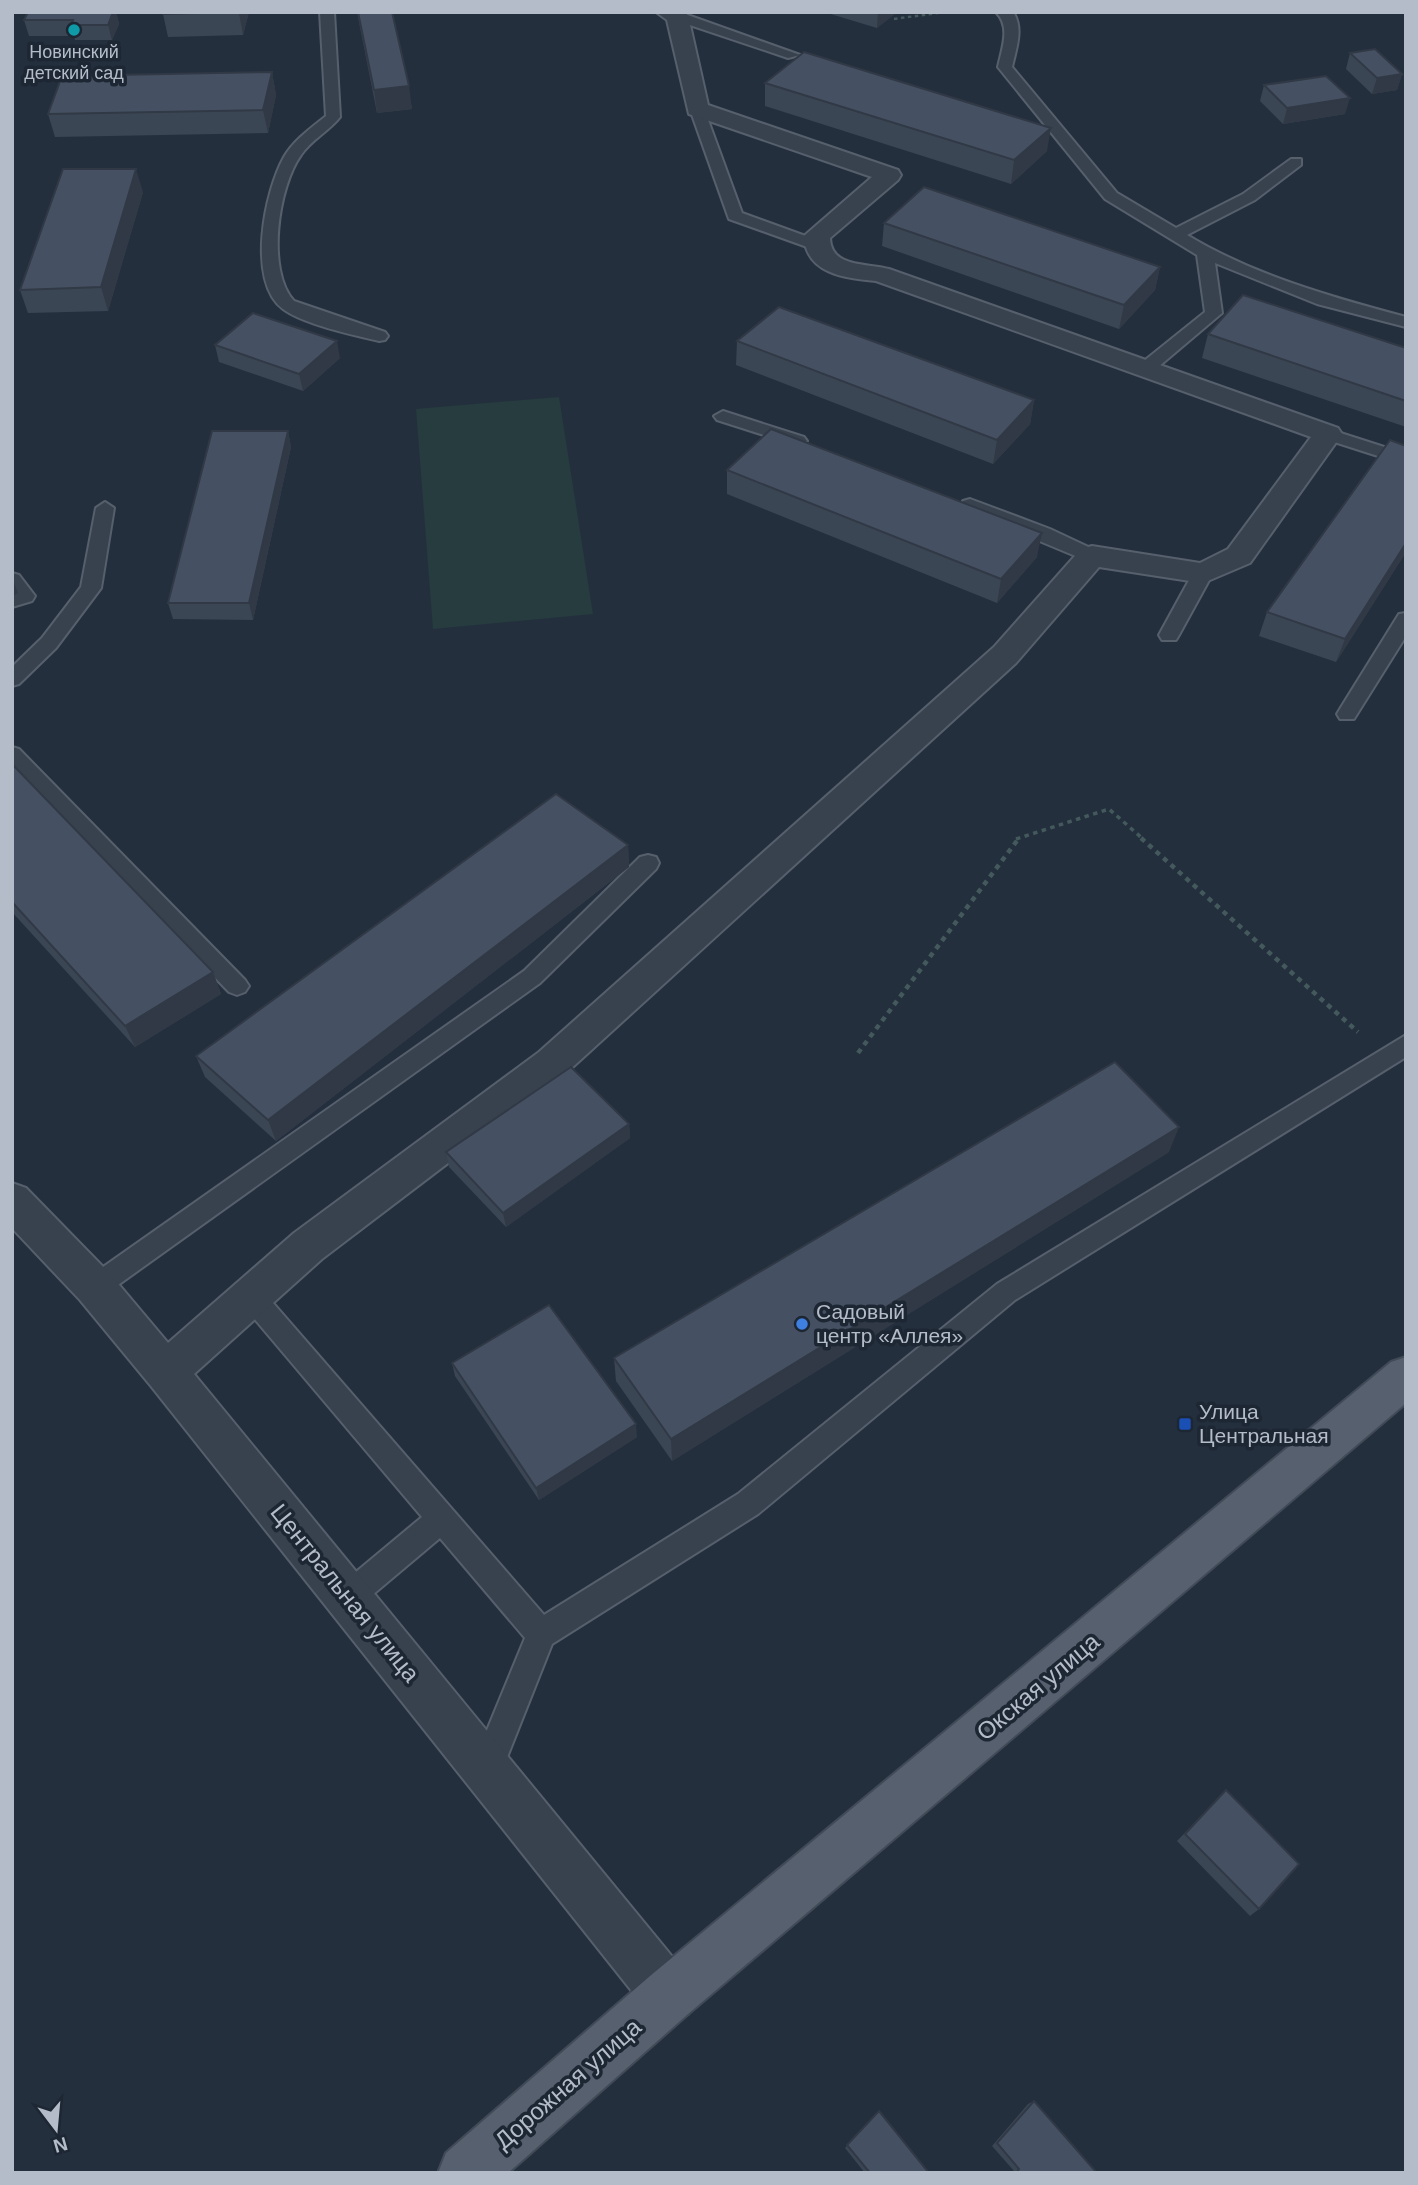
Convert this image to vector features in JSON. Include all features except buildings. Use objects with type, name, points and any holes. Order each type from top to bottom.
[{"type":"main road","name":"Окская улица","points":[[669,1995],[1406,1376]]},
{"type":"main road","name":"Дорожная улица","points":[[479,2168],[669,1995]]},
{"type":"street","points":[[166,1372],[308,1246],[552,1063],[1005,654],[1092,556],[1203,573],[1239,556],[1328,434],[880,274],[843,269],[824,260],[816,245],[817,236],[889,175],[697,109],[672,14]]},
{"type":"street","name":"Центральная улица","points":[[12,1200],[94,1287],[166,1372],[669,1995]]},
{"type":"lane","points":[[327,12],[333,117],[292,156],[278,190],[269,264],[274,291],[288,305],[379,336]]},
{"type":"lane","points":[[1003,12],[1009,16],[1012,32],[1005,67],[1111,196],[1205,253],[1323,300],[1406,322]]},
{"type":"lane","points":[[672,14],[793,55]]},
{"type":"lane","points":[[697,109],[735,216],[816,245]]},
{"type":"lane","points":[[1175,235],[1249,197],[1296,162]]},
{"type":"lane","points":[[1145,369],[1214,313],[1205,253]]},
{"type":"lane","points":[[723,416],[816,447]]},
{"type":"lane","points":[[1328,434],[1406,460]]},
{"type":"lane","points":[[955,500],[1043,533],[1092,556]]},
{"type":"lane","points":[[12,679],[49,643],[91,588],[105,508]]},
{"type":"lane","points":[[1169,635],[1203,573]]},
{"type":"lane","points":[[12,579],[25,596],[12,601]]},
{"type":"lane","points":[[1347,714],[1406,619]]},
{"type":"lane","points":[[12,754],[237,986]]},
{"type":"lane","points":[[94,1287],[532,977],[648,863]]},
{"type":"lane","points":[[487,1769],[541,1634],[748,1504],[1006,1292],[1396,1051]]},
{"type":"lane","points":[[251,1296],[541,1634]]},
{"type":"lane","points":[[348,1597],[441,1518]]},
{"type":"path","points":[[894,19],[945,12]]},
{"type":"path","points":[[858,1053],[1017,838],[1109,809],[1396,1051]]},
{"type":"green space","points":[[559,397],[593,614],[433,629],[416,409]]},
{"type":"place","name":"Новинский детский сад","points":[[74,30]]},
{"type":"place","name":"Садовый центр «Аллея»","points":[[802,1324]]},
{"type":"place","name":"Улица Центральная","points":[[1185,1424]]}]
